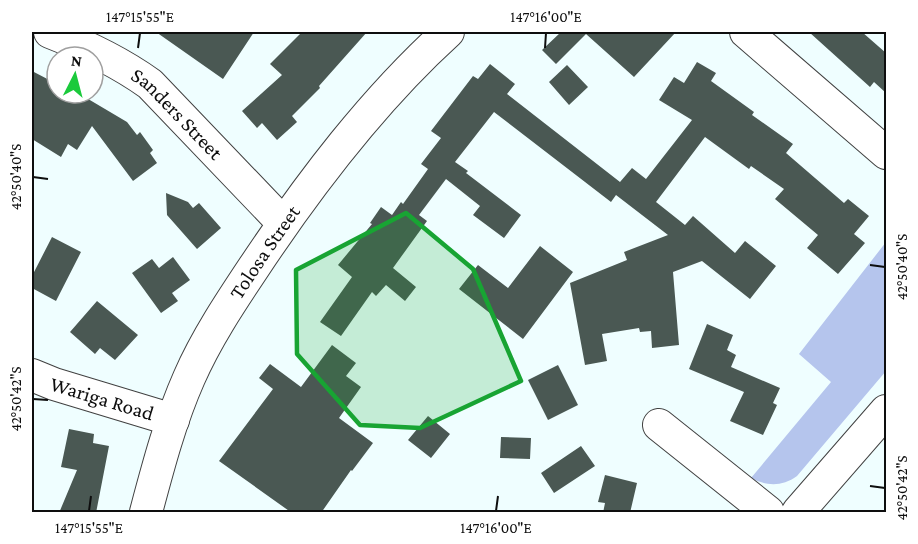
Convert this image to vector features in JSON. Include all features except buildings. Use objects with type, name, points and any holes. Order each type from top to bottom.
[{"type":"street","name":"Sanders Street","points":[[50,32],[89,47],[126,67],[150,84],[283,223]]},
{"type":"street","name":"Tolosa Street","points":[[146,513],[173,420],[189,377],[210,336],[283,223],[357,127],[448,32]]},
{"type":"street","points":[[746,32],[886,153]]},
{"type":"street","name":"Wariga Road","points":[[32,375],[173,420]]},
{"type":"street","points":[[798,513],[886,411]]},
{"type":"street","points":[[659,425],[768,513]]},
{"type":"highlighted area","points":[[406,213],[473,269],[521,381],[420,428],[360,425],[297,354],[296,270]]},
{"type":"shaded area","points":[[886,242],[886,371],[797,476],[780,484],[762,483],[751,478],[831,382],[799,354]]}]
